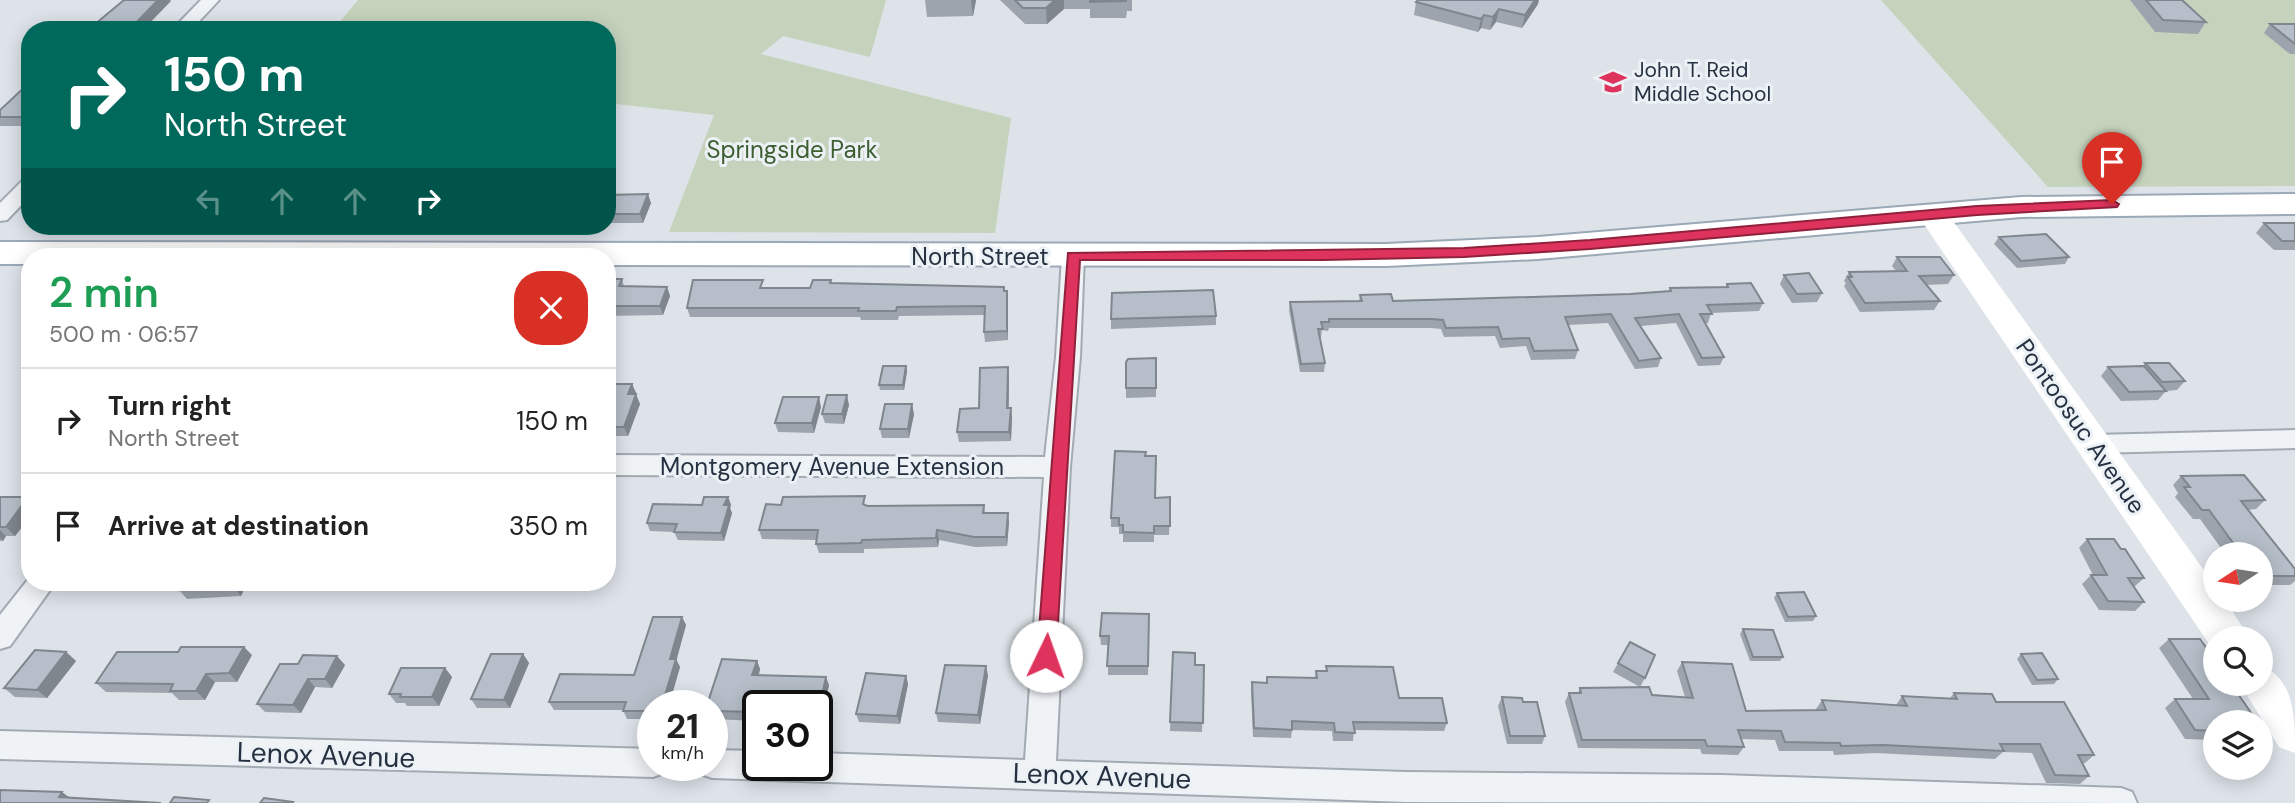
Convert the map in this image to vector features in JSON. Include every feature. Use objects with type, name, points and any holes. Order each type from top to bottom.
[{"type":"main road","name":"North Street","points":[[616,256],[1323,256],[1464,252],[2066,205],[2295,204]]},
{"type":"main road","name":"North Street","points":[[0,253],[21,253]]},
{"type":"street","points":[[190,21],[211,0]]},
{"type":"street","points":[[0,215],[21,193]]},
{"type":"street","name":"Pontoosuc Avenue","points":[[1933,214],[2220,626]]},
{"type":"street","points":[[1040,774],[1057,467],[1068,357],[1073,256]]},
{"type":"street","points":[[2093,444],[2295,439]]},
{"type":"street","name":"Montgomery Avenue Extension","points":[[616,465],[1057,467]]},
{"type":"street","points":[[0,637],[35,591]]},
{"type":"street","points":[[2269,696],[2295,733]]},
{"type":"street","name":"Lenox Avenue","points":[[0,745],[637,763]]},
{"type":"street","name":"Lenox Avenue","points":[[728,764],[1406,787],[1722,790],[2121,803]]},
{"type":"green space","name":"Springside Park","points":[[358,0],[886,0],[870,57],[783,36],[761,54],[1011,118],[995,233],[669,232],[714,115],[616,104],[616,21],[340,21]]},
{"type":"green space","points":[[1881,0],[2295,0],[2295,186],[2048,187]]},
{"type":"building","points":[[124,0],[158,0],[138,21],[99,21]]},
{"type":"building","points":[[1015,0],[1055,0],[1046,8],[1023,8]]},
{"type":"building","points":[[1126,0],[1126,1],[1090,2]]},
{"type":"building","points":[[1535,0],[1525,15],[1499,9],[1493,17],[1484,15],[1481,19],[1416,2]]},
{"type":"building","points":[[2146,0],[2182,0],[2206,22],[2163,20]]},
{"type":"building","points":[[2270,24],[2295,24],[2295,44]]},
{"type":"building","points":[[21,90],[21,117],[0,117],[0,110]]},
{"type":"building","points":[[648,194],[640,214],[616,214],[616,195]]},
{"type":"building","points":[[2264,223],[2295,223],[2295,241],[2282,241]]},
{"type":"building","points":[[2046,234],[2069,257],[2021,261],[1999,237]]},
{"type":"building","points":[[1897,257],[1940,257],[1954,275],[1919,276],[1940,301],[1865,303],[1848,277],[1852,277],[1849,272],[1907,271]]},
{"type":"building","points":[[1809,273],[1822,293],[1797,294],[1784,275]]},
{"type":"building","points":[[616,279],[622,279],[619,286],[667,287],[660,306],[616,306]]},
{"type":"building","points":[[693,280],[763,280],[760,288],[810,288],[813,280],[831,280],[830,283],[1004,287],[1004,291],[1007,291],[1007,331],[984,332],[985,306],[897,307],[896,311],[858,311],[859,308],[687,308]]},
{"type":"building","points":[[1751,283],[1763,303],[1707,305],[1712,314],[1700,314],[1724,357],[1702,358],[1679,314],[1635,318],[1661,358],[1639,361],[1611,314],[1565,317],[1578,350],[1534,351],[1529,338],[1502,339],[1498,327],[1446,328],[1443,320],[1432,319],[1329,319],[1329,322],[1321,322],[1323,329],[1318,329],[1325,363],[1301,364],[1290,302],[1362,301],[1360,295],[1391,294],[1393,301],[1630,294],[1671,291],[1670,288],[1728,287],[1727,284]]},
{"type":"building","points":[[1213,290],[1216,316],[1111,319],[1112,293]]},
{"type":"building","points":[[1156,358],[1156,388],[1126,388],[1128,359]]},
{"type":"building","points":[[2145,363],[2169,363],[2185,381],[2162,382]]},
{"type":"building","points":[[883,366],[906,366],[903,385],[879,385]]},
{"type":"building","points":[[2144,366],[2166,391],[2129,392],[2108,367]]},
{"type":"building","points":[[1008,367],[1007,408],[1011,408],[1009,432],[957,432],[960,409],[979,408],[980,368]]},
{"type":"building","points":[[616,384],[632,384],[628,394],[636,394],[624,427],[616,427]]},
{"type":"building","points":[[827,395],[847,395],[842,414],[822,414]]},
{"type":"building","points":[[783,397],[819,397],[812,423],[775,423]]},
{"type":"building","points":[[885,404],[912,404],[908,429],[880,429]]},
{"type":"building","points":[[1115,451],[1146,452],[1145,456],[1156,456],[1155,498],[1170,497],[1170,526],[1154,526],[1154,533],[1123,532],[1119,518],[1111,518]]},
{"type":"building","points":[[2244,475],[2265,500],[2241,501],[2295,569],[2295,576],[2273,576],[2273,542],[2232,542],[2209,510],[2202,510],[2184,487],[2190,487],[2181,476]]},
{"type":"building","points":[[865,496],[863,504],[867,506],[984,505],[983,513],[1008,513],[1006,537],[974,537],[937,530],[936,538],[816,544],[818,530],[759,530],[766,504],[781,505],[783,497]]},
{"type":"building","points":[[0,497],[21,497],[21,507],[6,527],[0,527]]},
{"type":"building","points":[[704,497],[728,497],[724,505],[729,505],[721,533],[674,532],[677,524],[647,523],[653,504],[702,505]]},
{"type":"building","points":[[2087,539],[2114,539],[2121,549],[2125,549],[2144,578],[2128,578],[2144,602],[2108,601],[2091,575],[2107,575]]},
{"type":"building","points":[[1804,592],[1816,616],[1788,617],[1777,593]]},
{"type":"building","points":[[1102,613],[1149,614],[1148,666],[1107,666],[1109,636],[1100,636]]},
{"type":"building","points":[[653,617],[682,617],[670,659],[676,659],[667,690],[637,690],[637,711],[623,711],[626,702],[549,702],[560,674],[634,675]]},
{"type":"building","points":[[1743,629],[1773,630],[1783,657],[1753,657]]},
{"type":"building","points":[[2169,639],[2200,639],[2203,643],[2203,690]]},
{"type":"building","points":[[1630,642],[1655,655],[1645,678],[1618,663]]},
{"type":"building","points":[[181,647],[244,647],[229,673],[206,674],[196,691],[170,691],[173,684],[96,683],[117,652],[178,652]]},
{"type":"building","points":[[35,650],[66,652],[37,690],[4,688]]},
{"type":"building","points":[[1173,652],[1195,653],[1195,665],[1204,665],[1203,723],[1170,722]]},
{"type":"building","points":[[2042,653],[2058,679],[2037,680],[2021,654]]},
{"type":"building","points":[[491,654],[523,654],[504,700],[471,699]]},
{"type":"building","points":[[303,655],[337,656],[325,679],[308,679],[293,705],[257,704],[280,664],[298,664]]},
{"type":"building","points":[[722,659],[757,661],[752,675],[826,677],[823,690],[742,690],[742,712],[728,711],[728,690],[712,690]]},
{"type":"building","points":[[1682,662],[1732,664],[1746,711],[1826,710],[1822,700],[1907,706],[1902,696],[1957,699],[1954,693],[1992,694],[1996,702],[2064,702],[2094,755],[2078,755],[2089,776],[2055,775],[2040,744],[2000,744],[2004,751],[1883,745],[1841,746],[1840,743],[1785,742],[1781,731],[1738,730],[1744,747],[1707,746],[1705,740],[1582,740],[1569,693],[1581,693],[1580,688],[1649,687],[1652,695],[1693,698]]},
{"type":"building","points":[[945,665],[986,666],[978,715],[936,713]]},
{"type":"building","points":[[1326,666],[1393,667],[1399,698],[1442,698],[1447,723],[1353,722],[1355,733],[1335,732],[1334,723],[1292,721],[1292,730],[1254,728],[1252,682],[1267,683],[1267,677],[1317,678],[1316,671],[1327,671]]},
{"type":"building","points":[[401,668],[445,668],[432,697],[400,697],[401,694],[389,694]]},
{"type":"building","points":[[866,673],[906,676],[897,716],[856,714]]},
{"type":"building","points":[[2207,696],[2239,696],[2249,710],[2203,710],[2203,730],[2195,730],[2175,699],[2209,699]]},
{"type":"building","points":[[1502,697],[1537,702],[1545,736],[1510,736]]},
{"type":"building","points":[[0,790],[62,792],[59,797],[161,803],[0,803]]},
{"type":"building","points":[[174,797],[209,800],[207,803],[170,803]]},
{"type":"building","points":[[264,798],[293,802],[260,803]]},
{"type":"place","name":"John T. Reid Middle School","points":[[1613,82]]},
{"type":"route","points":[[1046,656],[1073,256],[1323,256],[1464,252],[1590,244],[1977,210],[2112,204]]}]
